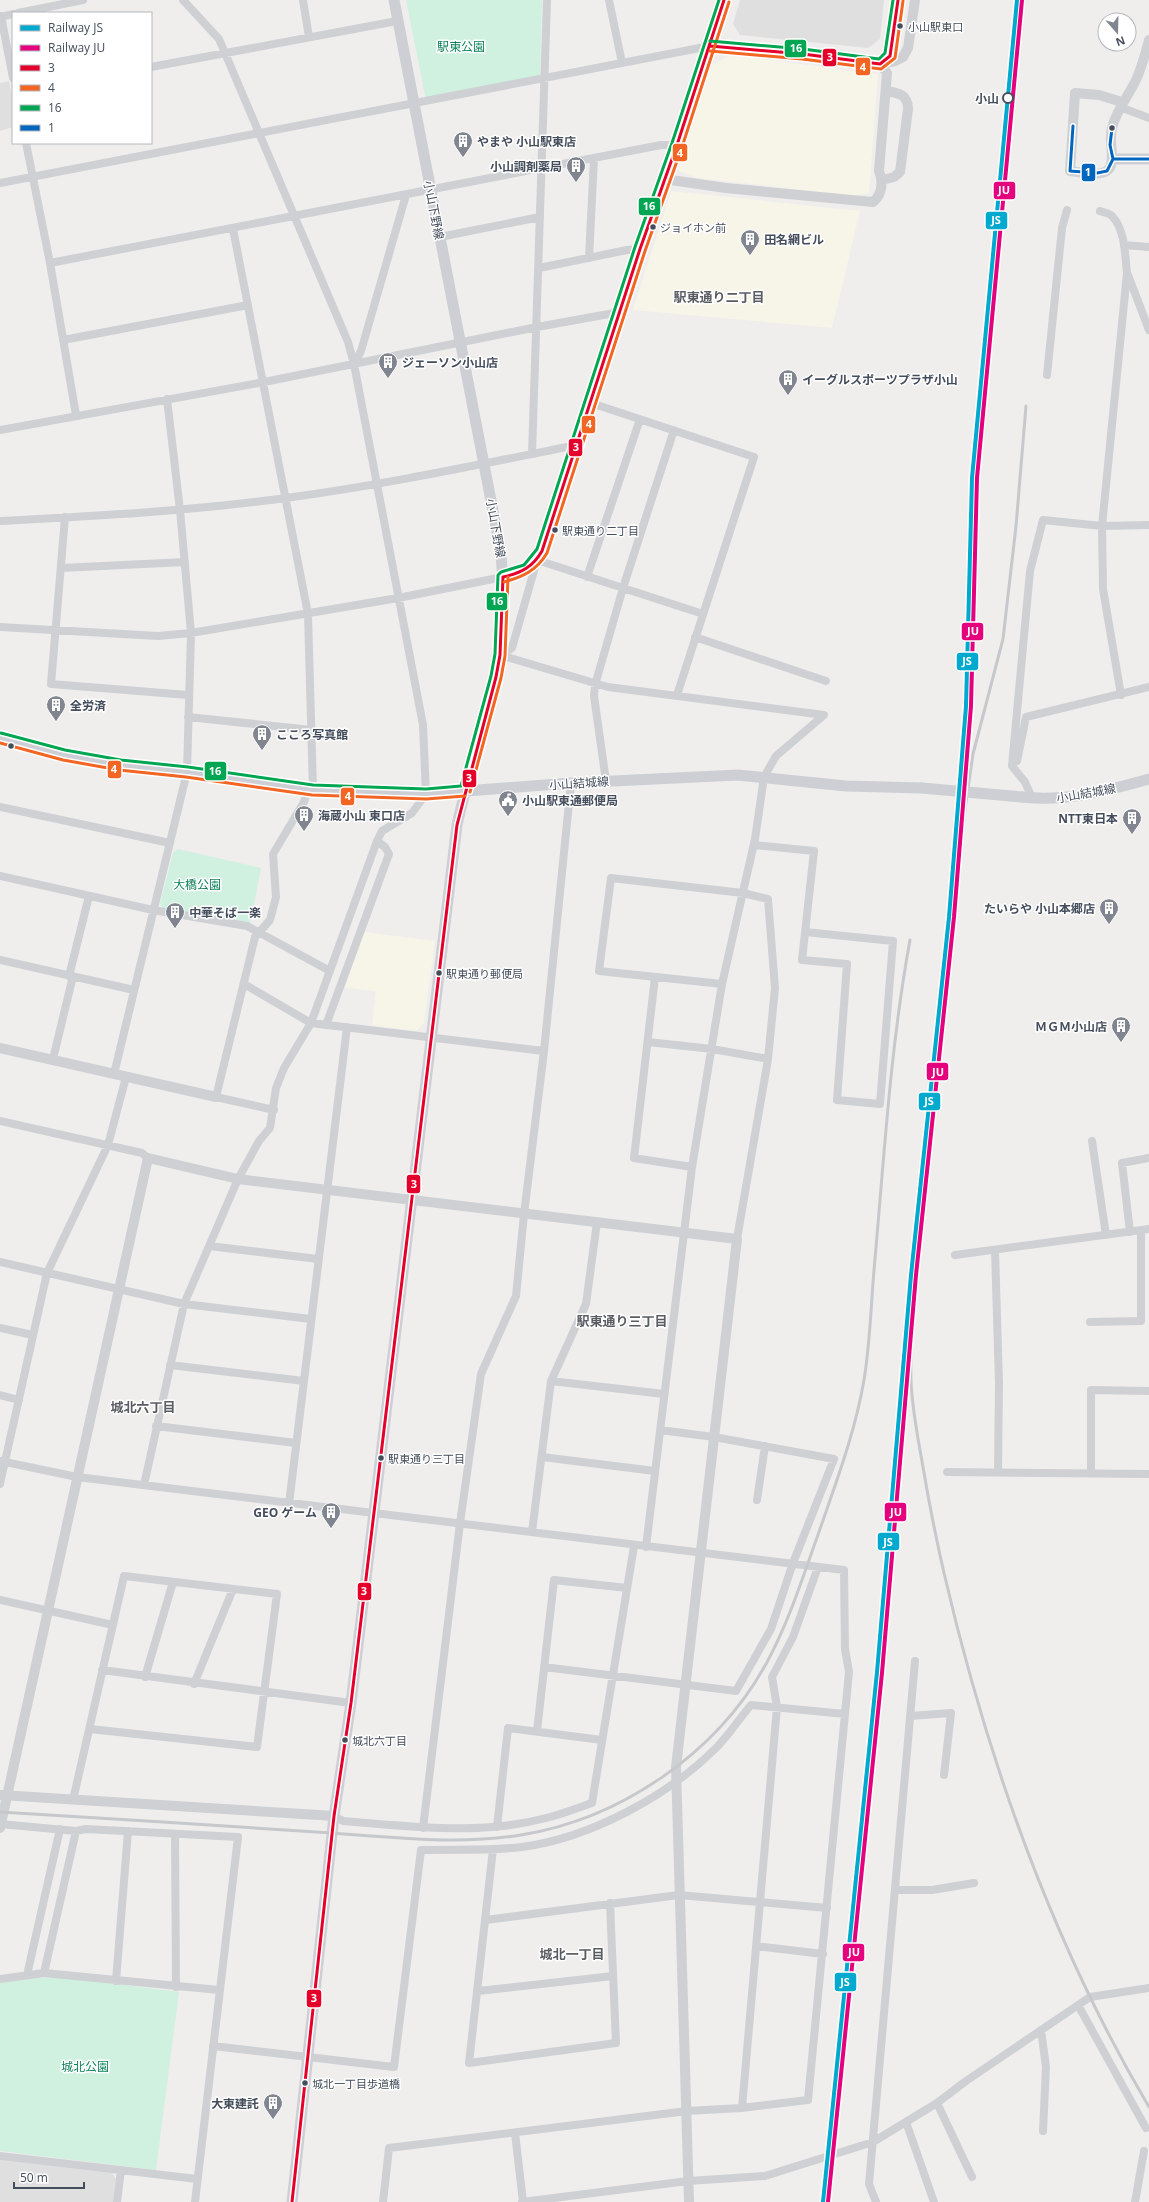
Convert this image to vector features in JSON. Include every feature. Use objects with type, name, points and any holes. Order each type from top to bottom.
[{"type":"main road","name":"小山下野線","points":[[292,2202],[334,1816],[351,1704],[457,824],[493,690],[500,655],[503,577],[500,547],[394,0]]},
{"type":"main road","points":[[1113,159],[1149,160]]},
{"type":"main road","name":"小山結城線","points":[[0,738],[64,755],[113,764],[187,772],[311,789],[426,794],[571,783],[709,775],[764,777],[846,786],[922,788],[1027,797],[1071,798],[1149,779]]},
{"type":"street","points":[[23,12],[83,0]]},
{"type":"street","points":[[144,1485],[184,1304],[238,1179],[259,1141],[270,1128],[274,1110],[276,1088],[284,1068],[311,1023],[377,840],[382,831],[412,813],[426,794],[423,725],[354,364],[348,342],[219,39],[182,0]]},
{"type":"street","points":[[303,0],[309,37]]},
{"type":"street","points":[[532,454],[547,0]]},
{"type":"street","points":[[609,0],[622,63]]},
{"type":"street","points":[[500,655],[512,648],[537,560],[552,526],[640,250],[677,145],[724,0]]},
{"type":"street","points":[[880,64],[890,56],[898,0]]},
{"type":"street","points":[[0,183],[710,46],[803,54],[880,64],[898,60],[906,54],[915,0]]},
{"type":"street","points":[[12,14],[0,17],[12,73]]},
{"type":"street","points":[[152,67],[397,21]]},
{"type":"street","points":[[1148,46],[1135,83],[1121,105],[1112,128],[1110,145],[1113,159],[1109,169],[1104,173],[1070,172],[1075,93],[1099,95],[1121,105],[1149,118]]},
{"type":"street","points":[[664,179],[726,188],[869,203],[873,202],[879,195],[882,180],[879,171],[887,73],[880,64]]},
{"type":"street","points":[[882,180],[894,177],[900,172],[908,109],[907,100],[904,96],[886,91]]},
{"type":"street","points":[[26,144],[50,263],[76,415]]},
{"type":"street","points":[[50,263],[233,229],[662,145],[677,145]]},
{"type":"street","points":[[589,258],[594,158]]},
{"type":"street","points":[[354,364],[361,351],[406,195]]},
{"type":"street","points":[[1047,375],[1062,228],[1068,210]]},
{"type":"street","points":[[1100,211],[1111,215],[1118,225],[1124,245],[1127,273],[1102,526],[1103,589],[1121,695]]},
{"type":"street","points":[[440,237],[540,217]]},
{"type":"street","points":[[216,1097],[255,938],[270,920],[276,898],[273,854],[311,789],[312,730],[308,614],[233,229]]},
{"type":"street","points":[[1124,245],[1149,247]]},
{"type":"street","points":[[539,268],[627,250],[640,250]]},
{"type":"street","points":[[1127,273],[1149,330]]},
{"type":"street","points":[[63,340],[248,305]]},
{"type":"street","points":[[0,430],[264,382],[537,326],[620,312]]},
{"type":"street","points":[[114,1074],[187,772],[188,695],[191,633],[180,510],[167,399]]},
{"type":"street","points":[[591,403],[754,457],[677,695]]},
{"type":"street","points":[[587,577],[640,419]]},
{"type":"street","points":[[606,781],[594,696],[595,684],[623,588],[674,430]]},
{"type":"street","points":[[0,521],[180,510],[286,498],[376,484],[578,445]]},
{"type":"street","points":[[65,517],[51,684],[188,695]]},
{"type":"street","points":[[1027,797],[1024,782],[1012,766],[1030,571],[1043,520],[1102,526],[1149,525]]},
{"type":"street","points":[[537,560],[703,614]]},
{"type":"street","points":[[0,627],[158,636],[191,633],[398,598],[503,577],[520,573],[530,568],[537,560]]},
{"type":"street","points":[[61,568],[185,562]]},
{"type":"street","points":[[696,637],[826,681]]},
{"type":"street","points":[[500,655],[595,684],[824,715],[776,756],[764,777],[754,845],[722,984],[692,1167],[646,1547]]},
{"type":"street","points":[[1012,766],[1016,761],[1026,717],[1149,687]]},
{"type":"street","points":[[188,717],[312,730]]},
{"type":"street","points":[[423,1828],[460,1523],[481,1374],[516,1296],[524,1214],[544,1051],[571,783]]},
{"type":"street","points":[[0,807],[170,843]]},
{"type":"street","points":[[326,1025],[389,854],[385,847],[377,840]]},
{"type":"street","points":[[754,845],[814,851],[805,932],[802,960],[847,964],[837,1100],[880,1104],[893,941],[805,932]]},
{"type":"street","points":[[0,876],[153,910],[247,926],[331,967],[346,971]]},
{"type":"street","points":[[689,2202],[676,1782],[684,1684],[738,1239],[768,1059],[775,988],[768,900],[743,893],[612,878],[599,971],[722,984]]},
{"type":"street","points":[[53,1059],[89,896]]},
{"type":"street","points":[[0,960],[134,990]]},
{"type":"street","points":[[655,977],[634,1158],[692,1167]]},
{"type":"street","points":[[244,984],[311,1023],[544,1051]]},
{"type":"street","points":[[289,1504],[347,1027]]},
{"type":"street","points":[[648,1042],[712,1049],[768,1059]]},
{"type":"street","points":[[0,1048],[274,1110]]},
{"type":"street","points":[[0,1484],[3,1461],[19,1400],[47,1273],[108,1145],[126,1077]]},
{"type":"street","points":[[0,1120],[142,1153],[148,1158],[238,1179],[738,1239]]},
{"type":"street","points":[[1092,1141],[1106,1235]]},
{"type":"street","points":[[148,1158],[48,1612],[4,1796],[0,1825],[76,1831],[86,1829],[238,1837],[195,2202]]},
{"type":"street","points":[[1130,1232],[1122,1163],[1149,1158]]},
{"type":"street","points":[[532,1532],[551,1381],[586,1304],[597,1222]]},
{"type":"street","points":[[956,1255],[1145,1230],[1141,1321],[1090,1322]]},
{"type":"street","points":[[209,1246],[318,1259]]},
{"type":"street","points":[[995,1250],[999,1383],[998,1472]]},
{"type":"street","points":[[0,1262],[184,1304],[311,1319]]},
{"type":"street","points":[[0,1328],[33,1335]]},
{"type":"street","points":[[170,1365],[304,1381]]},
{"type":"street","points":[[551,1381],[664,1394]]},
{"type":"street","points":[[1091,1473],[1091,1390],[1149,1391]]},
{"type":"street","points":[[0,1395],[19,1400]]},
{"type":"street","points":[[156,1426],[296,1443]]},
{"type":"street","points":[[544,1667],[736,1691],[772,1629],[793,1564],[834,1459],[714,1437],[660,1430]]},
{"type":"street","points":[[757,1500],[765,1446]]},
{"type":"street","points":[[542,1457],[655,1471]]},
{"type":"street","points":[[3,1461],[77,1477],[289,1504],[460,1523],[634,1546],[844,1570],[845,1649],[849,1672],[808,2100],[742,2108],[687,2111],[389,2148],[383,2202]]},
{"type":"street","points":[[947,1472],[1149,1474]]},
{"type":"street","points":[[4,1796],[334,1816],[343,1821],[423,1828],[460,1829],[497,1827],[545,1819],[592,1803],[634,1546]]},
{"type":"street","points":[[742,2108],[777,1707],[772,1677],[793,1636],[818,1567]]},
{"type":"street","points":[[73,1800],[124,1576],[276,1594],[258,1747],[90,1729]]},
{"type":"street","points":[[536,1731],[554,1580],[627,1588]]},
{"type":"street","points":[[145,1677],[173,1582]]},
{"type":"street","points":[[194,1684],[233,1589]]},
{"type":"street","points":[[0,1600],[48,1612],[113,1625]]},
{"type":"street","points":[[876,2202],[869,2184],[915,1661]]},
{"type":"street","points":[[102,1670],[194,1684],[351,1704]]},
{"type":"street","points":[[213,2046],[394,2067],[422,1850],[494,1849],[550,1842],[591,1828],[634,1808],[676,1782],[717,1747],[750,1705],[845,1714]]},
{"type":"street","points":[[910,1716],[951,1713],[944,1775]]},
{"type":"street","points":[[497,1827],[508,1728],[602,1740]]},
{"type":"street","points":[[27,1975],[60,1829]]},
{"type":"street","points":[[44,1973],[76,1831]]},
{"type":"street","points":[[116,1981],[128,1831]]},
{"type":"street","points":[[175,1834],[176,1987]]},
{"type":"street","points":[[494,1849],[469,2063],[616,2043],[610,1903]]},
{"type":"street","points":[[895,1890],[932,1890],[974,1883]]},
{"type":"street","points":[[486,1920],[679,1895],[826,1908]]},
{"type":"street","points":[[756,1946],[823,1954]]},
{"type":"street","points":[[0,1979],[44,1973],[219,1990]]},
{"type":"street","points":[[478,1991],[613,1976]]},
{"type":"street","points":[[515,2133],[522,2202],[583,2198],[688,2181],[765,2176],[873,2142],[936,2103],[1090,1997],[1149,1988]]},
{"type":"street","points":[[1078,2005],[1146,2128]]},
{"type":"street","points":[[1041,2030],[1046,2067],[1043,2130]]},
{"type":"street","points":[[936,2103],[972,2177]]},
{"type":"street","points":[[906,2122],[934,2202]]},
{"type":"street","points":[[1135,2202],[1144,2150]]},
{"type":"street","points":[[0,2156],[197,2179]]},
{"type":"street","points":[[117,2202],[121,2170]]},
{"type":"shaded area","points":[[740,0],[884,0],[880,39],[868,48],[740,35],[733,24]]},
{"type":"shaded area","points":[[730,55],[878,74],[869,193],[856,196],[697,178],[678,170],[712,65]]},
{"type":"shaded area","points":[[9,81],[12,97],[12,127],[0,131],[0,83]]},
{"type":"shaded area","name":"田名網ビル","points":[[671,191],[860,211],[832,328],[633,310]]},
{"type":"shaded area","points":[[364,932],[435,941],[424,1023],[416,1031],[372,1025],[376,991],[345,988]]},
{"type":"shaded area","points":[[0,2160],[112,2173],[116,2179],[113,2202],[0,2202]]},
{"type":"green space","name":"駅東公園","points":[[406,0],[542,0],[540,76],[426,100]]},
{"type":"green space","name":"大橋公園","points":[[178,849],[261,868],[250,924],[164,909],[160,904],[173,853]]},
{"type":"green space","name":"城北公園","points":[[62,1977],[179,1992],[156,2170],[0,2151],[0,1983],[34,1978]]},
{"type":"railway","points":[[1026,406],[1016,526],[1003,639],[973,754],[965,809],[913,1294],[911,1380],[925,1480],[944,1573],[961,1642],[1002,1780],[1026,1848],[1053,1915],[1082,1980],[1114,2045],[1149,2107]]},
{"type":"railway","points":[[0,1812],[419,1839],[470,1840],[496,1838],[521,1835],[558,1827],[595,1814],[630,1797],[663,1777],[693,1753],[721,1726],[746,1696],[766,1664],[782,1632],[838,1476],[856,1419],[868,1353],[892,1063],[910,940]]},
{"type":"rail line","name":"JS","points":[[823,2202],[877,1672],[911,1275],[949,917],[966,706],[972,478],[1017,0]]},
{"type":"rail line","name":"JU","points":[[828,2202],[882,1673],[916,1275],[954,917],[971,706],[977,478],[1022,0]]},
{"type":"transit line","name":"16","points":[[1,733],[65,750],[121,760],[188,767],[313,785],[426,789],[461,786],[491,676],[495,654],[498,575],[501,572],[524,565],[537,549],[635,247],[672,143],[719,0]]},
{"type":"transit line","name":"3","points":[[503,577],[515,574],[526,568],[535,561],[542,551],[640,249],[677,145],[724,0]]},
{"type":"transit line","name":"16","points":[[710,41],[803,49],[879,59],[885,53],[893,0]]},
{"type":"transit line","name":"3","points":[[710,46],[803,54],[880,64],[890,56],[898,0]]},
{"type":"transit line","name":"4","points":[[710,51],[802,59],[881,69],[895,58],[903,1]]},
{"type":"transit line","name":"4","points":[[504,582],[529,572],[539,564],[547,553],[645,251],[682,147],[729,2]]},
{"type":"transit line","name":"1","points":[[1073,126],[1070,171],[1097,173],[1107,171],[1113,159],[1110,145],[1112,128]]},
{"type":"transit line","name":"1","points":[[1113,159],[1149,159]]},
{"type":"transit line","name":"3","points":[[292,2202],[334,1816],[351,1703],[457,825],[496,677],[500,655],[503,577]]},
{"type":"transit line","name":"4","points":[[470,792],[501,678],[505,656],[508,577]]},
{"type":"transit line","name":"4","points":[[0,743],[63,760],[119,770],[186,777],[312,795],[426,799],[465,796]]},
{"type":"place","name":"小山駅東口","points":[[900,26]]},
{"type":"place","name":"小山","points":[[1008,98]]},
{"type":"place","name":"やまや 小山駅東店","points":[[463,158]]},
{"type":"place","name":"小山調剤薬局","points":[[576,183]]},
{"type":"place","name":"ジョイホン前","points":[[653,227]]},
{"type":"place","name":"田名網ビル","points":[[750,256]]},
{"type":"place","name":"ジェーソン小山店","points":[[388,379]]},
{"type":"place","name":"イーグルスポーツプラザ小山","points":[[788,396]]},
{"type":"place","name":"駅東通り二丁目","points":[[555,530]]},
{"type":"place","name":"全労済","points":[[56,722]]},
{"type":"place","name":"こころ写真館","points":[[262,751]]},
{"type":"place","name":"小山駅東通郵便局","points":[[508,817]]},
{"type":"place","name":"海蔵小山 東口店","points":[[304,832]]},
{"type":"place","name":"NTT東日本","points":[[1132,835]]},
{"type":"place","name":"たいらや 小山本郷店","points":[[1109,925]]},
{"type":"place","name":"中華そば一楽","points":[[175,929]]},
{"type":"place","name":"駅東通り郵便局","points":[[439,973]]},
{"type":"place","name":"ＭＧＭ小山店","points":[[1121,1043]]},
{"type":"place","name":"駅東通り三丁目","points":[[381,1458]]},
{"type":"place","name":"GEO ゲーム","points":[[331,1529]]},
{"type":"place","name":"城北六丁目","points":[[345,1740]]},
{"type":"place","name":"城北一丁目歩道橋","points":[[305,2083]]},
{"type":"place","name":"大東建託","points":[[273,2120]]},
{"type":"district","name":"駅東通り二丁目","points":[[719,297]]},
{"type":"district","name":"駅東通り三丁目","points":[[622,1321]]},
{"type":"district","name":"城北六丁目","points":[[143,1407]]},
{"type":"district","name":"城北一丁目","points":[[572,1954]]}]
